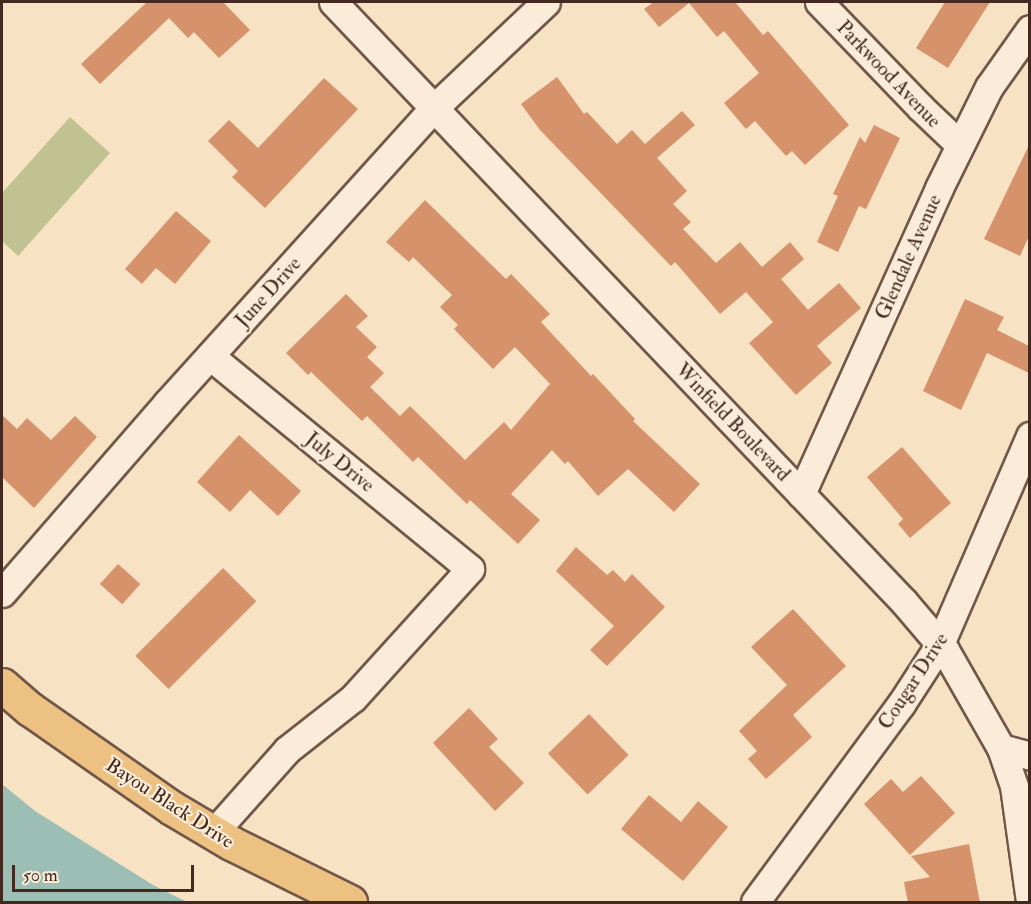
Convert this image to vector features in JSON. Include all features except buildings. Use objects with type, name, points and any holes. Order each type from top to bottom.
[{"type":"main road","name":"Bayou Black Drive","points":[[2,685],[30,709],[143,788],[213,833],[350,903]]},
{"type":"street","name":"Winfield Boulevard","points":[[333,2],[904,602],[940,644],[978,704],[1001,748],[1014,786],[1029,901]]},
{"type":"street","name":"June Drive","points":[[2,593],[210,356],[434,108],[546,2]]},
{"type":"street","name":"Parkwood Avenue","points":[[819,2],[920,107],[960,145]]},
{"type":"street","name":"Glendale Avenue","points":[[801,494],[960,145],[989,87],[1029,29]]},
{"type":"street","name":"July Drive","points":[[210,356],[470,568],[353,698],[287,750],[213,833]]},
{"type":"street","name":"Cougar Drive","points":[[755,903],[901,705],[940,644],[1029,436]]},
{"type":"street","points":[[1001,748],[1029,756]]},
{"type":"green space","points":[[70,117],[110,153],[18,256],[2,241],[2,193]]},
{"type":"water","points":[[2,784],[35,811],[153,885],[187,902],[2,902]]}]
